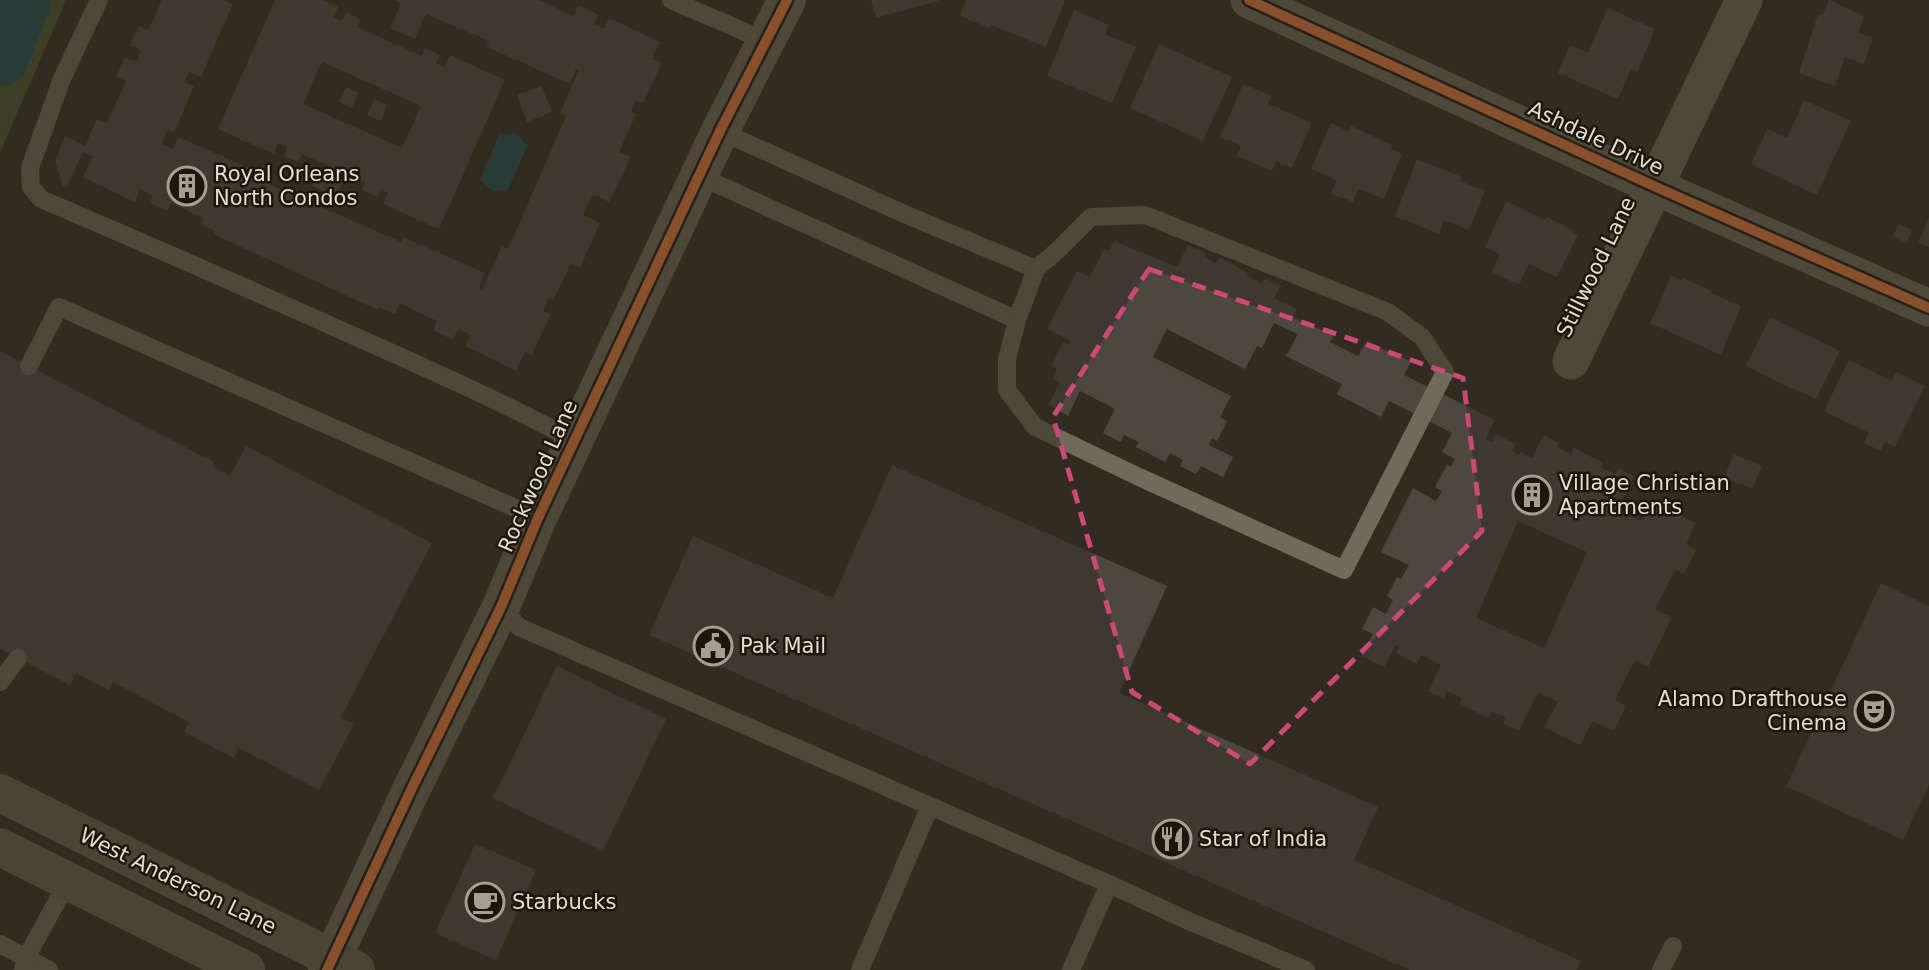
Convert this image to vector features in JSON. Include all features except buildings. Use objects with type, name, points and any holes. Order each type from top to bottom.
[{"type":"main road","name":"West Anderson Lane","points":[[0,793],[339,966]]},
{"type":"main road","points":[[0,847],[246,970]]},
{"type":"street","name":"Rockwood Lane","points":[[339,966],[412,788],[501,607],[538,518],[720,131],[787,0]]},
{"type":"street","name":"Stillwood Lane","points":[[1572,361],[1744,0]]},
{"type":"street","name":"Ashdale Drive","points":[[1263,3],[1656,187],[1929,308]]},
{"type":"lane","points":[[99,0],[61,81],[30,168],[31,187],[41,198],[390,352],[517,410],[575,440]]},
{"type":"lane","points":[[671,0],[766,41]]},
{"type":"lane","points":[[720,131],[909,216],[1036,269]]},
{"type":"lane","points":[[699,176],[1017,320]]},
{"type":"lane","points":[[1145,215],[1388,312],[1422,337],[1445,372],[1344,570],[1035,427],[1007,390],[1007,359],[1017,320],[1036,269],[1091,217],[1145,215]]},
{"type":"lane","points":[[29,366],[59,307],[538,518]]},
{"type":"lane","points":[[501,607],[519,626],[1306,970]]},
{"type":"lane","points":[[0,682],[18,658]]},
{"type":"lane","points":[[860,970],[930,806]]},
{"type":"lane","points":[[24,964],[68,881]]},
{"type":"lane","points":[[1071,970],[1109,884]]},
{"type":"lane","points":[[0,944],[24,964],[49,970]]},
{"type":"lane","points":[[1661,970],[1673,946]]},
{"type":"highlighted area","points":[[1149,269],[1463,378],[1482,531],[1250,764],[1132,692],[1053,417]]},
{"type":"green space","points":[[0,0],[66,0],[0,153]]},
{"type":"water","points":[[500,133],[515,133],[528,144],[507,192],[493,190],[480,180]]},
{"type":"waterway","points":[[0,57],[22,0]]},
{"type":"cycle path","points":[[327,970],[501,607],[538,518],[720,131],[787,0]]},
{"type":"cycle path","points":[[1249,0],[1656,187],[1929,308]]},
{"type":"place","name":"Royal Orleans North Condos","points":[[187,186]]},
{"type":"place","name":"Village Christian Apartments","points":[[1532,495]]},
{"type":"place","name":"Pak Mail","points":[[713,646]]},
{"type":"place","name":"Alamo Drafthouse Cinema","points":[[1874,711]]},
{"type":"place","name":"Star of India","points":[[1172,839]]},
{"type":"place","name":"Starbucks","points":[[485,902]]}]
